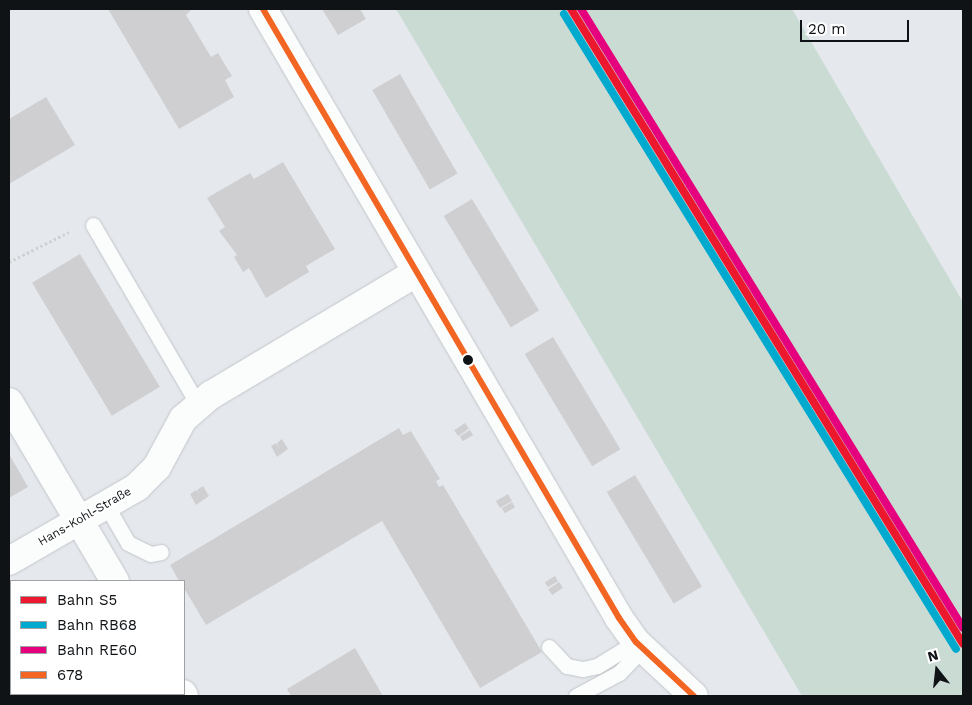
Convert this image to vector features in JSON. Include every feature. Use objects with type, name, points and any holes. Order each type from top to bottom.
[{"type":"street","points":[[263,9],[416,273],[640,645],[694,696]]},
{"type":"street","name":"Hans-Kohl-Straße","points":[[9,561],[137,487],[157,467],[183,419],[198,404],[416,273]]},
{"type":"street","points":[[9,402],[115,580]]},
{"type":"lane","points":[[93,226],[198,404]]},
{"type":"lane","points":[[106,505],[128,543],[151,554],[161,552]]},
{"type":"lane","points":[[549,648],[567,666],[583,670],[597,666],[640,645]]},
{"type":"lane","points":[[576,696],[619,673],[640,645]]},
{"type":"path","points":[[9,262],[77,228],[93,226]]},
{"type":"shaded area","points":[[396,9],[792,9],[963,302],[963,696],[802,696]]},
{"type":"building","points":[[108,9],[192,9],[186,15],[211,57],[218,53],[232,76],[225,80],[234,97],[179,129]]},
{"type":"building","points":[[322,9],[360,9],[366,19],[338,35]]},
{"type":"building","points":[[400,74],[458,174],[430,190],[372,90]]},
{"type":"building","points":[[46,97],[75,145],[9,184],[9,119]]},
{"type":"building","points":[[283,162],[335,249],[306,266],[309,272],[266,298],[249,268],[243,272],[234,257],[237,255],[219,231],[225,227],[207,198],[250,173],[254,179]]},
{"type":"building","points":[[472,199],[539,310],[511,327],[444,216]]},
{"type":"building","points":[[80,254],[160,387],[112,416],[32,283]]},
{"type":"building","points":[[553,337],[620,449],[592,466],[525,354]]},
{"type":"building","points":[[465,423],[469,429],[458,436],[454,430]]},
{"type":"building","points":[[399,428],[403,435],[411,431],[440,479],[436,481],[439,487],[443,485],[542,652],[480,688],[382,521],[206,625],[185,590],[185,580],[178,580],[170,565]]},
{"type":"building","points":[[470,430],[473,435],[463,441],[460,436]]},
{"type":"building","points":[[282,439],[288,449],[277,457],[271,446],[276,443],[280,449],[277,443]]},
{"type":"building","points":[[9,454],[28,487],[9,498]]},
{"type":"building","points":[[635,475],[702,586],[674,603],[607,492]]},
{"type":"building","points":[[203,486],[209,496],[196,505],[190,494],[196,490],[200,494],[197,490]]},
{"type":"building","points":[[508,494],[512,501],[500,508],[496,501]]},
{"type":"building","points":[[512,502],[515,507],[505,513],[502,508]]},
{"type":"building","points":[[555,576],[558,581],[548,587],[545,582]]},
{"type":"building","points":[[559,582],[563,588],[552,595],[548,589]]},
{"type":"building","points":[[10,624],[10,662],[9,662]]},
{"type":"building","points":[[355,648],[383,696],[291,696],[287,689]]},
{"type":"building","points":[[97,695],[141,695],[141,696]]},
{"type":"rail line","name":"S5","points":[[571,9],[963,644]]},
{"type":"rail line","name":"RE60","points":[[581,9],[963,628]]},
{"type":"rail line","name":"RB68","points":[[564,14],[956,649]]},
{"type":"transit line","name":"678","points":[[263,9],[619,618],[636,642],[694,696]]}]
